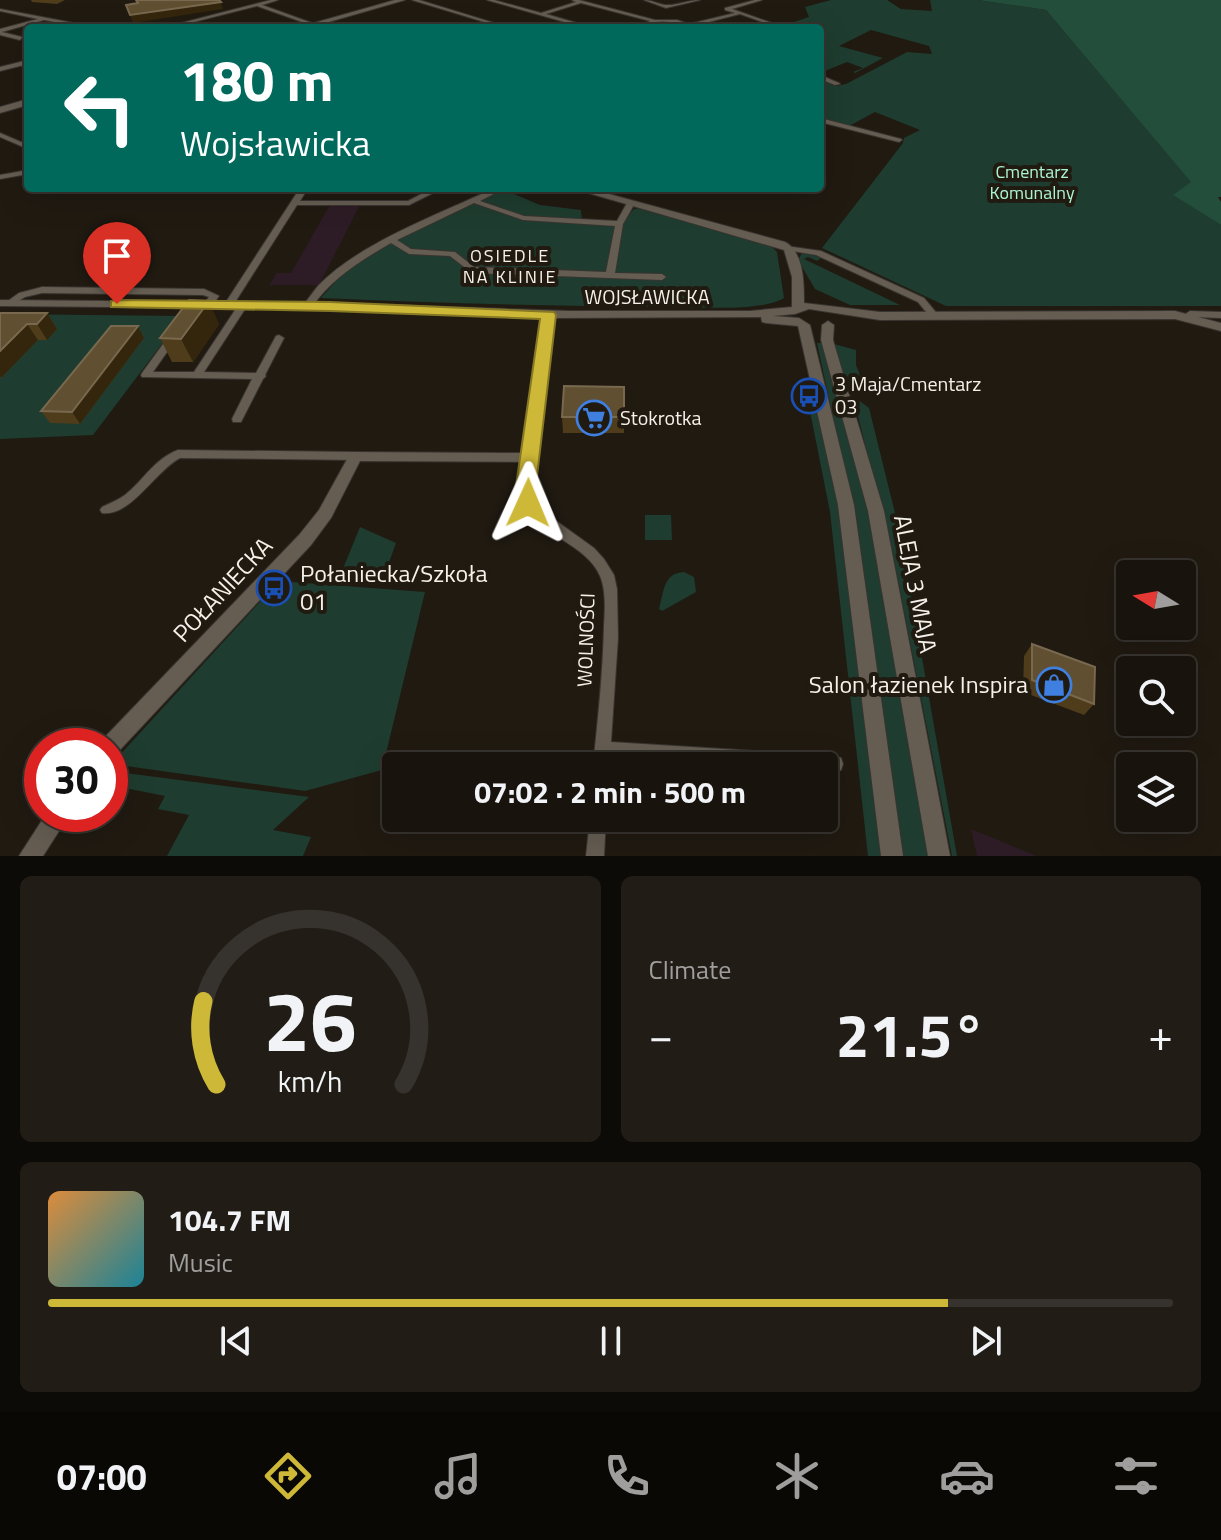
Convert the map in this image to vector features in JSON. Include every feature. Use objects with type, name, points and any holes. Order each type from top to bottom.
[{"type":"main road","points":[[314,24],[402,0]]},
{"type":"main road","points":[[0,110],[24,103]]},
{"type":"street","points":[[180,24],[276,0]]},
{"type":"street","points":[[414,0],[496,24]]},
{"type":"street","points":[[489,0],[575,24]]},
{"type":"street","points":[[646,0],[666,7],[698,0]]},
{"type":"street","points":[[760,0],[727,9],[772,24]]},
{"type":"street","points":[[541,14],[577,1],[655,21],[684,24]]},
{"type":"street","points":[[258,5],[314,24]]},
{"type":"street","points":[[0,10],[78,24]]},
{"type":"street","points":[[702,24],[740,13]]},
{"type":"street","points":[[26,24],[48,17]]},
{"type":"street","points":[[648,24],[655,21]]},
{"type":"street","points":[[483,24],[489,22]]},
{"type":"street","points":[[0,32],[24,24]]},
{"type":"street","points":[[0,32],[20,38]]},
{"type":"street","points":[[1,68],[24,63]]},
{"type":"street","points":[[824,79],[837,84]]},
{"type":"street","points":[[824,121],[899,140]]},
{"type":"street","points":[[0,135],[24,145]]},
{"type":"street","points":[[0,177],[24,173]]},
{"type":"street","points":[[197,375],[302,192]]},
{"type":"street","points":[[295,203],[409,203],[431,192]]},
{"type":"street","points":[[308,306],[315,293],[352,263],[493,192]]},
{"type":"street","points":[[591,192],[775,241],[789,248],[818,253],[921,300],[934,316]]},
{"type":"street","points":[[474,201],[523,218],[619,224]]},
{"type":"street","points":[[610,274],[619,224],[631,203]]},
{"type":"street","points":[[393,241],[409,251],[452,254],[472,270],[662,277]]},
{"type":"street","name":"ALEJA 3 MAJA","points":[[789,248],[798,277],[799,316],[846,505],[892,856]]},
{"type":"street","name":"ALEJA 3 MAJA","points":[[798,277],[826,315],[827,340],[860,446],[882,541],[939,856]]},
{"type":"street","name":"WOJSŁAWICKA","points":[[5,303],[30,292],[53,290],[204,292],[214,296],[208,305]]},
{"type":"street","name":"WOJSŁAWICKA","points":[[5,303],[308,306],[549,315],[799,316]]},
{"type":"street","points":[[194,305],[146,375],[261,376]]},
{"type":"street","points":[[799,316],[1159,314],[1187,317],[1221,327]]},
{"type":"street","points":[[1187,317],[1190,314],[1221,315]]},
{"type":"street","name":"WOLNOŚCI","points":[[549,315],[525,493],[535,512],[581,542],[598,559],[609,577],[612,608],[602,752]]},
{"type":"street","points":[[799,316],[826,315]]},
{"type":"street","points":[[237,419],[279,338]]},
{"type":"street","points":[[106,510],[124,504],[139,492],[160,461],[178,454],[529,458]]},
{"type":"street","name":"POŁANIECKA","points":[[127,728],[305,540],[325,514],[356,456]]},
{"type":"street","points":[[30,856],[47,832]]},
{"type":"street","points":[[595,856],[597,832]]},
{"type":"shaded area","points":[[331,203],[361,203],[319,285],[269,285],[277,273],[291,273]]},
{"type":"shaded area","points":[[971,829],[1037,856],[977,856]]},
{"type":"green space","name":"Cmentarz Komunalny","points":[[831,0],[887,0],[901,9],[932,11],[930,0],[978,0],[1046,10],[1192,182],[1174,195],[1221,225],[1221,306],[946,306],[822,248],[904,138],[920,130],[875,112],[849,126],[824,121],[824,82],[836,86],[846,84],[907,52],[932,54],[929,46],[871,30],[839,46],[883,58],[855,73],[863,68],[847,62],[824,71],[824,24],[788,24],[809,17],[805,7]]},
{"type":"green space","points":[[978,0],[1221,0],[1221,197],[1218,197],[1221,202],[1221,225],[1173,195],[1191,182],[1046,10]]},
{"type":"green space","points":[[492,192],[509,192],[540,205],[581,210],[582,221],[619,224],[634,209],[640,208],[770,245],[777,252],[784,298],[760,305],[708,308],[321,298],[352,263]]},
{"type":"green space","points":[[802,253],[822,257],[817,261],[808,257],[804,259],[900,305],[850,305],[815,289],[798,260]]},
{"type":"green space","points":[[0,314],[183,316],[93,435],[0,439]]},
{"type":"green space","points":[[817,343],[822,343],[872,527],[932,856],[902,856],[844,469]]},
{"type":"green space","points":[[834,344],[856,350],[856,365],[865,388],[857,391],[847,386]]},
{"type":"green space","points":[[853,396],[869,408],[900,533],[957,856],[952,856],[895,565]]},
{"type":"green space","points":[[808,401],[811,404],[814,401],[817,406],[840,508],[883,856],[868,856],[830,512]]},
{"type":"green space","points":[[645,515],[671,515],[672,540],[645,540]]},
{"type":"green space","points":[[360,527],[396,543],[383,579],[340,576]]},
{"type":"green space","points":[[684,572],[694,577],[696,592],[662,611],[659,609],[668,580]]},
{"type":"green space","points":[[278,581],[425,592],[386,752],[382,752],[382,770],[305,791],[128,766],[128,746],[269,592],[272,593]]},
{"type":"green space","points":[[128,773],[309,797],[273,830],[311,837],[303,856],[167,856],[189,815],[158,809],[165,796],[128,789]]},
{"type":"building","points":[[136,0],[221,2],[130,15],[126,5],[138,3]]},
{"type":"building","points":[[189,300],[209,301],[181,339],[160,338]]},
{"type":"building","points":[[0,313],[47,313],[37,324],[27,324],[0,351]]},
{"type":"building","points":[[111,326],[138,326],[72,412],[41,411]]},
{"type":"building","points":[[564,386],[624,387],[624,417],[562,417]]},
{"type":"building","points":[[1032,644],[1095,667],[1094,704],[1032,680]]},
{"type":"place","name":"3 Maja/Cmentarz 03","points":[[809,396]]},
{"type":"place","name":"Stokrotka","points":[[594,418]]},
{"type":"place","name":"Połaniecka/Szkoła 01","points":[[274,588]]},
{"type":"place","name":"Salon łazienek Inspira","points":[[1054,685]]},
{"type":"district","name":"OSIEDLE NA KLINIE","points":[[510,266]]},
{"type":"route","points":[[117,304],[330,306],[549,315],[525,493],[528,503]]}]
